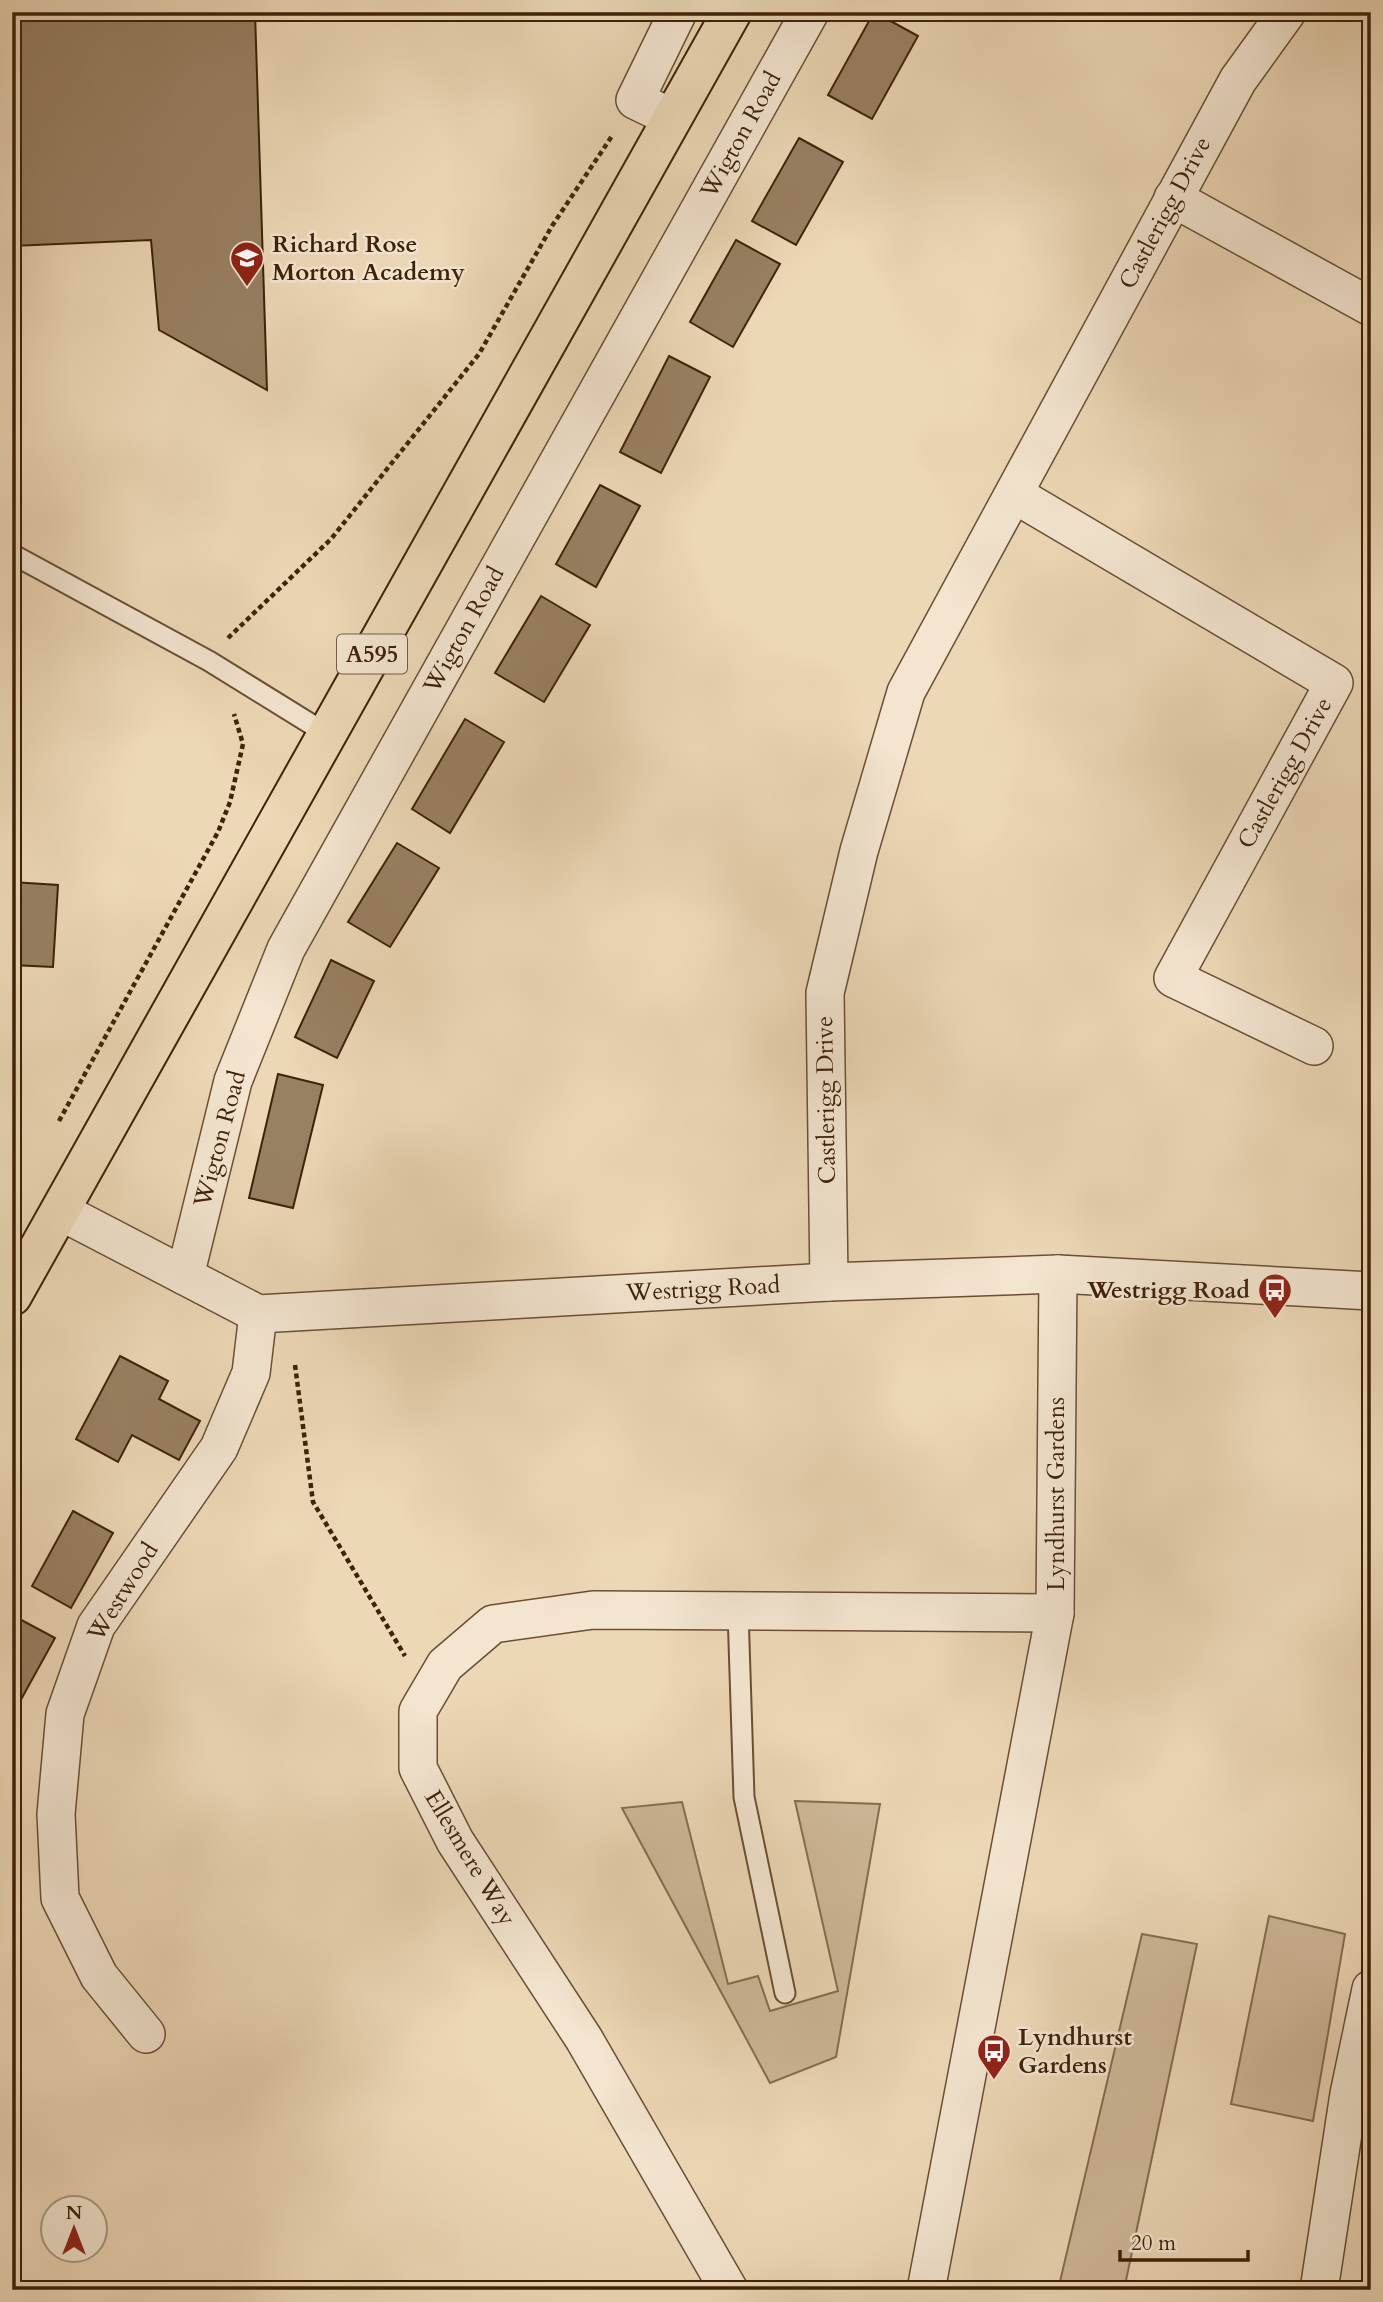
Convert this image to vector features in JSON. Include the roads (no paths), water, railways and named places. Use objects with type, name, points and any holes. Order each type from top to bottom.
[{"type":"main road","name":"A595","points":[[12,1296],[732,12]]},
{"type":"street","points":[[673,118],[635,100],[678,12]]},
{"type":"street","name":"Wigton Road","points":[[185,1276],[233,1081],[286,949],[810,12]]},
{"type":"street","name":"Castlerigg Drive","points":[[829,1282],[825,993],[859,851],[906,692],[1238,80],[1287,12]]},
{"type":"street","points":[[1174,198],[1371,307]]},
{"type":"street","name":"Castlerigg Drive","points":[[1014,494],[1334,683],[1173,978],[1314,1046]]},
{"type":"street","points":[[60,1211],[185,1276],[273,1313]]},
{"type":"street","name":"Westrigg Road","points":[[273,1313],[829,1282],[1058,1274],[1371,1291]]},
{"type":"street","name":"Lyndhurst Gardens","points":[[926,2290],[1055,1613],[1058,1274]]},
{"type":"street","name":"Westwood","points":[[146,2034],[99,1976],[60,1898],[55,1814],[65,1714],[96,1626],[219,1448],[273,1313]]},
{"type":"street","name":"Ellesmere Way","points":[[729,2290],[583,2039],[442,1817],[418,1768],[418,1711],[445,1665],[493,1624],[593,1610],[1055,1613]]},
{"type":"street","points":[[1319,2290],[1349,2094],[1371,1989]]},
{"type":"lane","points":[[12,554],[209,662],[327,734]]},
{"type":"lane","points":[[738,1611],[744,1797],[785,1993]]},
{"type":"place","name":"Richard Rose Morton Academy","points":[[247,288]]},
{"type":"place","name":"Westrigg Road","points":[[1275,1320]]},
{"type":"place","name":"Lyndhurst Gardens","points":[[994,2081]]}]
